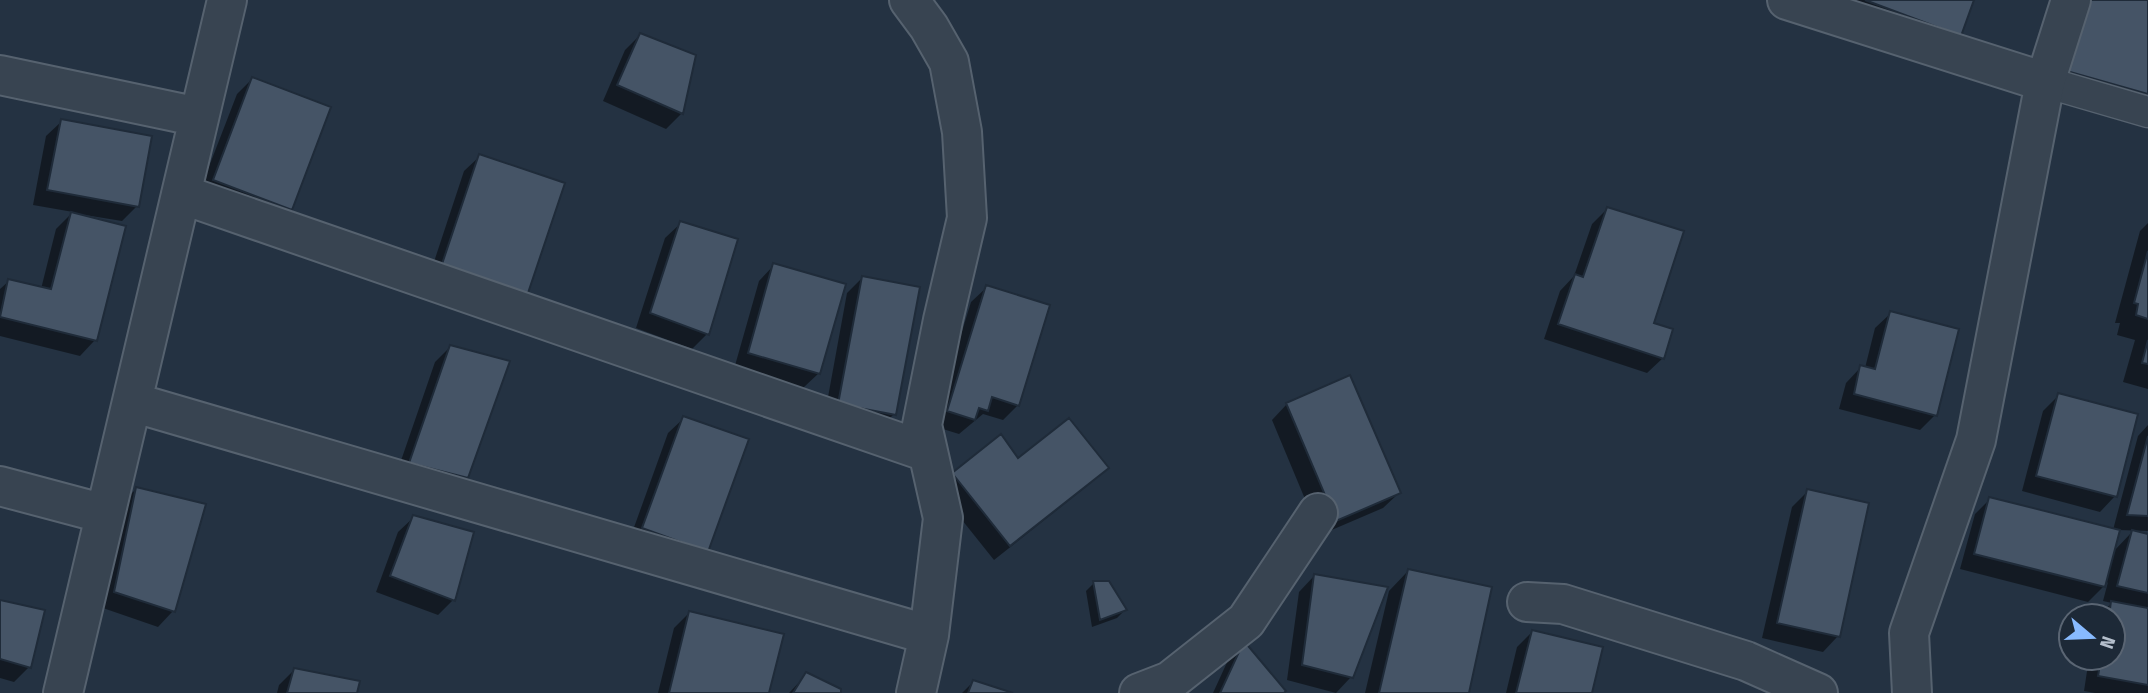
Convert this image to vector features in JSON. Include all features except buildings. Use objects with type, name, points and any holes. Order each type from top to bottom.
[{"type":"street","points":[[63,693],[227,0]]},
{"type":"street","points":[[909,0],[929,27],[949,62],[962,132],[967,218],[922,425],[943,518],[929,635],[916,693]]},
{"type":"street","points":[[1787,0],[2045,82]]},
{"type":"street","points":[[1912,693],[1909,633],[1976,440],[2045,82],[2071,0]]},
{"type":"street","points":[[0,75],[199,117]]},
{"type":"street","points":[[181,194],[928,452]]},
{"type":"street","points":[[132,402],[929,635]]},
{"type":"street","points":[[0,486],[105,513]]},
{"type":"street","points":[[1139,693],[1170,681],[1246,621],[1318,513]]},
{"type":"street","points":[[1527,602],[1563,604],[1746,662],[1818,693]]},
{"type":"lane","points":[[2045,82],[2148,112]]}]
